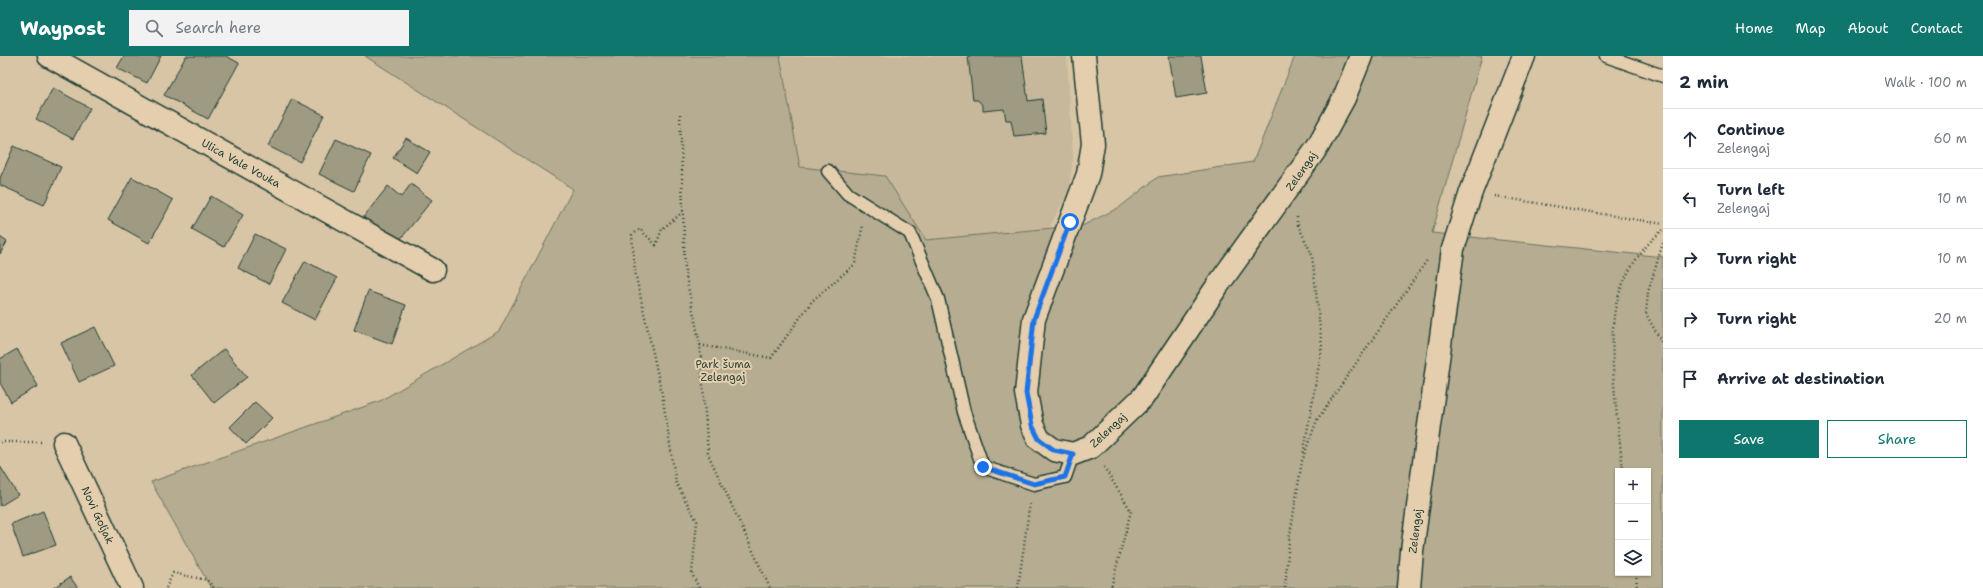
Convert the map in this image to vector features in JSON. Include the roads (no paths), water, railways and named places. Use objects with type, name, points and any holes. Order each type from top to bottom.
[{"type":"street","name":"Ulica Vale Vouka","points":[[49,56],[433,270]]},
{"type":"street","points":[[1073,454],[1054,450],[1039,439],[1032,425],[1026,393],[1034,319],[1088,174],[1092,144],[1090,105],[1084,56]]},
{"type":"street","name":"Zelengaj","points":[[1073,454],[1091,447],[1143,397],[1218,285],[1318,146],[1344,98],[1361,56]]},
{"type":"street","name":"Zelengaj","points":[[1409,588],[1412,551],[1453,249],[1471,192],[1524,56]]},
{"type":"street","name":"Novi Goljak","points":[[64,443],[132,588]]},
{"type":"lane","points":[[1606,56],[1663,76]]},
{"type":"lane","points":[[828,171],[848,194],[910,233],[938,299],[964,412],[983,467],[1034,484],[1065,477],[1073,454]]},
{"type":"park label","name":"Park šuma Zelengaj","points":[[723,370]]}]
